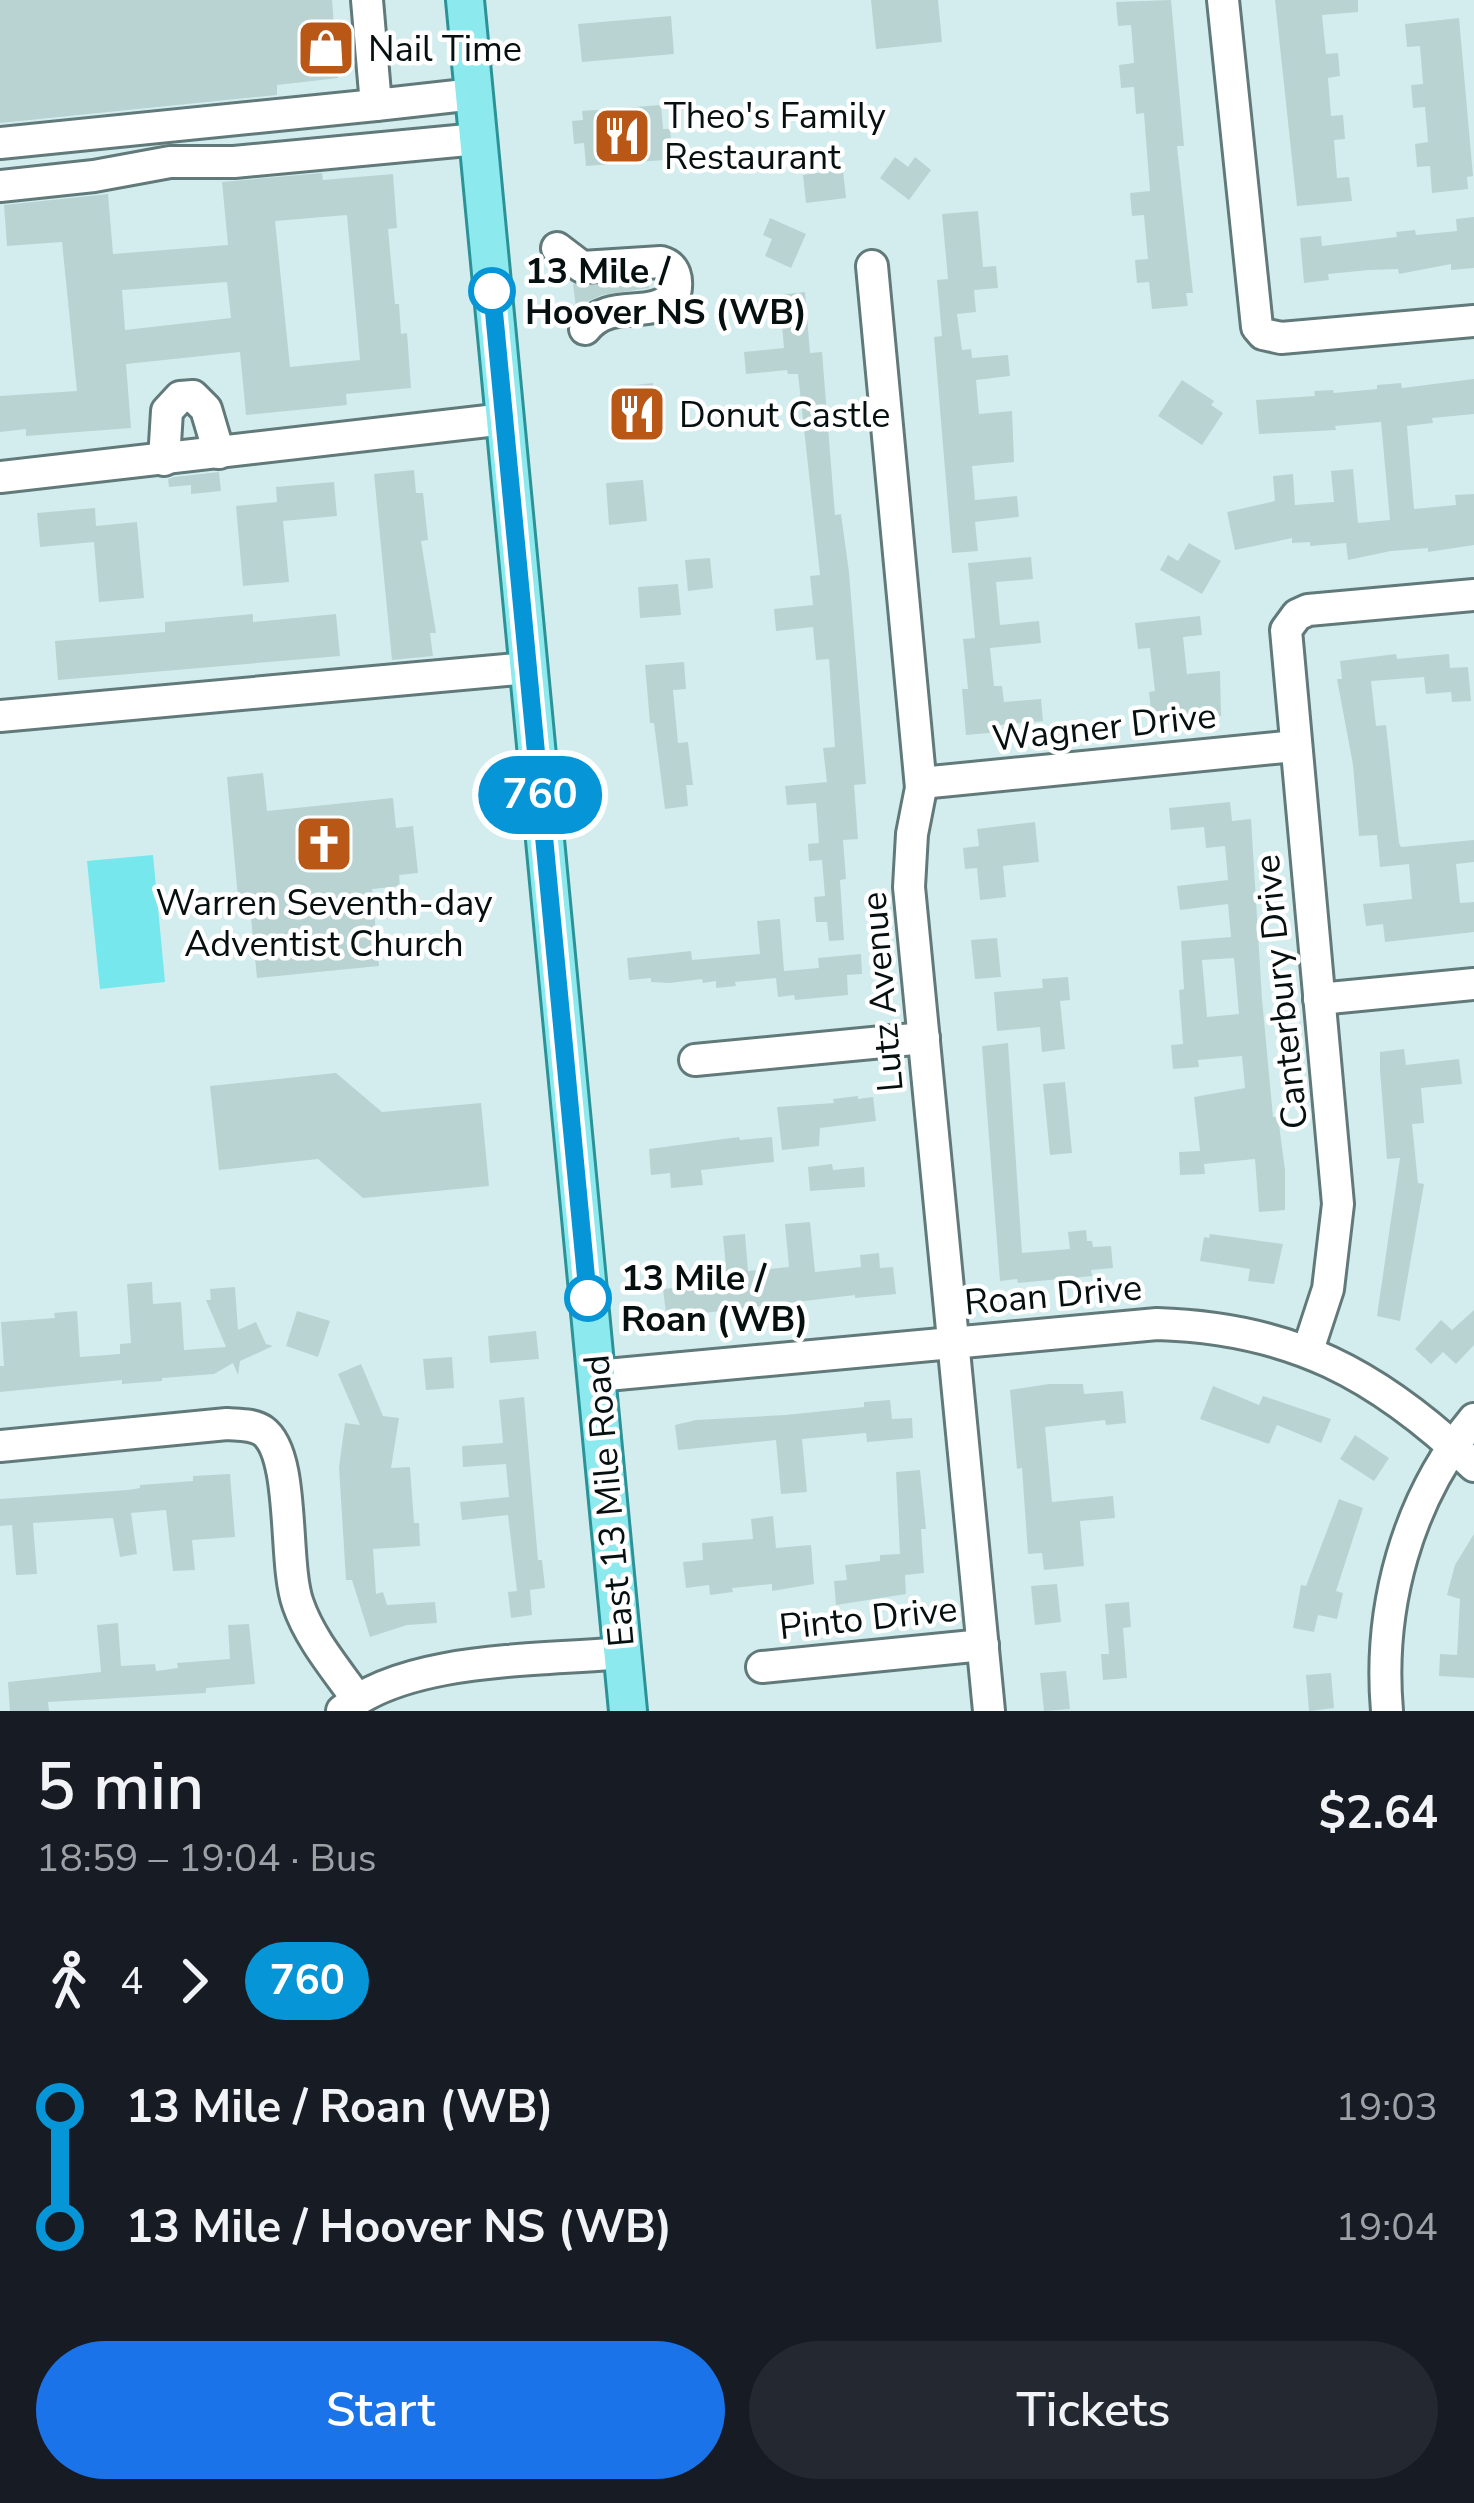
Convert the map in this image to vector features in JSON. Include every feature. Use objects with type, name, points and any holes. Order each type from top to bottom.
[{"type":"main road","name":"East 13 Mile Road","points":[[465,0],[628,1711]]},
{"type":"street","points":[[367,0],[376,105]]},
{"type":"street","points":[[1222,0],[1257,327],[1263,334],[1281,338],[1474,321]]},
{"type":"street","points":[[0,142],[473,94]]},
{"type":"street","points":[[0,187],[170,163],[234,162],[478,139]]},
{"type":"street","points":[[557,248],[582,267],[661,262],[676,275],[675,294],[665,304],[604,312],[585,329]]},
{"type":"street","name":"Lutz Avenue","points":[[872,266],[921,783],[909,870],[989,1711]]},
{"type":"street","points":[[164,460],[167,411],[180,397],[193,396],[206,409],[219,453]]},
{"type":"street","points":[[0,477],[505,418]]},
{"type":"street","name":"Canterbury Drive","points":[[1308,1350],[1328,1289],[1338,1204],[1295,746],[1286,639],[1289,623],[1308,610],[1474,596]]},
{"type":"street","points":[[0,716],[528,668]]},
{"type":"street","name":"Wagner Drive","points":[[921,783],[1295,746]]},
{"type":"street","points":[[1319,999],[1474,984]]},
{"type":"street","points":[[695,1060],[924,1039]]},
{"type":"street","name":"Roan Drive","points":[[596,1376],[1157,1324],[1236,1330],[1308,1350],[1364,1377],[1464,1456]]},
{"type":"street","points":[[1388,1711],[1388,1625],[1405,1544],[1428,1488],[1464,1456],[1474,1419]]},
{"type":"street","points":[[0,1446],[227,1424],[250,1425],[265,1432],[280,1462],[298,1606],[350,1705],[393,1680],[430,1671],[622,1653]]},
{"type":"street","name":"Pinto Drive","points":[[762,1667],[983,1645]]},
{"type":"shaded area","points":[[153,855],[165,982],[100,989],[87,861]]},
{"type":"building","points":[[0,0],[332,0],[338,78],[277,85],[277,95],[0,123]]},
{"type":"building","points":[[871,0],[938,0],[942,42],[876,49]]},
{"type":"building","points":[[1171,0],[1184,146],[1177,146],[1193,293],[1186,293],[1188,306],[1152,309],[1149,282],[1137,283],[1135,260],[1148,259],[1144,215],[1132,216],[1130,193],[1150,191],[1144,113],[1136,114],[1134,87],[1121,88],[1119,65],[1134,63],[1131,25],[1118,26],[1116,2]]},
{"type":"building","points":[[1275,0],[1358,0],[1358,12],[1322,15],[1326,54],[1338,53],[1340,76],[1328,78],[1331,116],[1343,115],[1345,139],[1334,140],[1337,178],[1349,177],[1352,201],[1297,206]]},
{"type":"building","points":[[671,16],[674,54],[582,62],[578,24]]},
{"type":"building","points":[[1459,18],[1473,176],[1467,177],[1468,189],[1432,193],[1430,166],[1417,167],[1415,144],[1428,142],[1425,107],[1413,108],[1411,85],[1423,84],[1420,46],[1407,47],[1405,24]]},
{"type":"building","name":"Theo's Family Restaurant","points":[[661,105],[672,154],[664,155],[664,160],[586,166],[584,143],[574,144],[572,121],[583,120],[582,111]]},
{"type":"building","points":[[895,157],[908,167],[915,157],[931,170],[909,200],[880,178]]},
{"type":"building","points":[[842,161],[846,198],[806,203],[803,175],[824,172],[823,163]]},
{"type":"building","points":[[322,173],[323,180],[393,174],[397,228],[388,229],[395,304],[399,304],[401,334],[407,333],[411,388],[346,394],[347,405],[246,415],[240,352],[126,364],[131,428],[26,436],[26,429],[0,432],[0,396],[77,391],[62,242],[7,246],[4,205],[108,194],[113,254],[228,245],[222,182]],"holes":[[[347,215],[360,360],[290,367],[275,221]],[[227,282],[231,318],[125,330],[122,290]]]},
{"type":"building","points":[[978,211],[983,267],[996,266],[998,288],[974,290],[976,312],[957,314],[962,350],[971,349],[972,358],[1008,355],[1010,376],[976,380],[979,414],[1012,411],[1014,462],[972,466],[975,500],[1017,496],[1019,517],[975,522],[978,551],[952,553],[934,337],[942,336],[937,280],[948,279],[942,214]]},
{"type":"building","points":[[1474,217],[1474,268],[1451,270],[1451,264],[1399,274],[1398,269],[1369,270],[1328,274],[1329,280],[1304,283],[1300,238],[1321,236],[1322,246],[1397,237],[1396,232],[1457,231],[1456,219]]},
{"type":"building","points":[[770,218],[806,234],[791,268],[765,256],[772,239],[763,235]]},
{"type":"building","points":[[649,282],[649,288],[602,295],[576,307],[573,284]]},
{"type":"building","points":[[805,292],[810,353],[822,352],[835,515],[841,514],[849,572],[866,784],[854,785],[858,839],[843,840],[844,940],[829,941],[827,922],[816,922],[814,897],[825,896],[822,860],[809,861],[808,844],[819,843],[816,803],[787,805],[785,786],[827,782],[823,748],[835,747],[829,659],[816,660],[813,627],[776,631],[774,609],[813,605],[810,576],[820,575],[798,374],[787,370],[746,374],[744,352],[784,348],[781,314],[771,315],[769,296]]},
{"type":"building","points":[[1474,379],[1474,414],[1407,426],[1414,509],[1456,505],[1455,495],[1474,494],[1474,545],[1428,552],[1428,548],[1391,551],[1348,560],[1346,543],[1310,546],[1310,542],[1292,543],[1292,538],[1235,550],[1227,512],[1275,501],[1273,476],[1293,474],[1295,505],[1334,502],[1331,471],[1353,469],[1358,523],[1390,520],[1381,422],[1259,434],[1256,400]]},
{"type":"building","points":[[1182,380],[1214,401],[1211,405],[1223,413],[1202,445],[1158,416]]},
{"type":"building","name":"Donut Castle","points":[[653,383],[657,426],[619,429],[618,387]]},
{"type":"building","points":[[414,470],[416,493],[423,493],[428,540],[421,541],[436,633],[430,633],[433,656],[392,660],[374,474]]},
{"type":"building","points":[[219,472],[221,491],[191,494],[191,485],[169,487],[168,479],[174,477]]},
{"type":"building","points":[[643,480],[647,521],[609,525],[606,483]]},
{"type":"building","points":[[334,482],[337,516],[283,521],[289,582],[243,586],[236,506],[277,502],[276,487]]},
{"type":"building","points":[[95,508],[96,526],[137,522],[144,598],[99,602],[94,542],[40,547],[37,513]]},
{"type":"building","points":[[1189,543],[1221,561],[1202,594],[1160,570],[1168,555],[1178,561]]},
{"type":"building","points":[[1031,557],[1033,579],[996,582],[1000,625],[1039,621],[1041,643],[990,648],[994,686],[1002,686],[1004,702],[1041,699],[1043,721],[1000,725],[1000,732],[966,735],[963,639],[975,638],[968,563]]},
{"type":"building","points":[[710,558],[713,588],[688,591],[685,560]]},
{"type":"building","points":[[678,584],[681,615],[640,618],[638,587]]},
{"type":"building","points":[[253,614],[253,622],[336,614],[340,656],[58,680],[55,641],[165,632],[165,622]]},
{"type":"building","points":[[1200,616],[1202,635],[1183,637],[1187,674],[1220,671],[1221,716],[1152,720],[1149,692],[1155,691],[1150,648],[1138,649],[1135,623]]},
{"type":"building","points":[[1396,654],[1397,659],[1449,654],[1450,668],[1468,667],[1471,701],[1452,702],[1451,692],[1426,694],[1424,677],[1371,681],[1376,726],[1386,725],[1399,843],[1401,847],[1474,840],[1474,862],[1456,864],[1460,903],[1474,902],[1474,932],[1385,942],[1383,924],[1366,926],[1363,904],[1412,899],[1409,864],[1380,867],[1377,835],[1359,836],[1353,765],[1337,679],[1342,679],[1340,661]]},
{"type":"building","points":[[684,662],[686,689],[673,690],[678,743],[688,742],[693,785],[686,785],[688,806],[665,809],[645,665]]},
{"type":"building","name":"Warren Seventh-day Adventist Church","points":[[263,773],[267,811],[393,798],[396,828],[413,826],[418,873],[399,875],[400,886],[372,889],[379,966],[257,978],[249,897],[238,898],[227,777]]},
{"type":"building","points":[[1230,802],[1232,821],[1251,819],[1262,999],[1273,1117],[1278,1117],[1285,1170],[1285,1210],[1259,1212],[1255,1159],[1204,1164],[1205,1174],[1180,1175],[1179,1152],[1200,1151],[1194,1097],[1245,1088],[1242,1056],[1198,1060],[1199,1067],[1173,1069],[1171,1045],[1183,1044],[1181,941],[1231,937],[1228,904],[1180,910],[1177,886],[1228,880],[1225,846],[1206,848],[1204,827],[1171,830],[1169,808]],"holes":[[[1234,958],[1239,1014],[1207,1017],[1202,960]]]},
{"type":"building","points":[[1035,822],[1039,862],[1003,866],[1006,897],[980,900],[977,868],[965,869],[963,848],[979,846],[977,829]]},
{"type":"building","points":[[780,919],[784,971],[819,968],[818,958],[861,954],[862,974],[847,975],[848,995],[778,997],[776,978],[716,988],[716,981],[703,983],[702,979],[629,980],[627,958],[691,951],[692,960],[760,954],[757,921]]},
{"type":"building","points":[[997,938],[1001,977],[975,979],[971,940]]},
{"type":"building","points":[[1068,977],[1070,1000],[1060,1001],[1065,1049],[1042,1052],[1040,1027],[997,1031],[994,992],[1043,988],[1042,979]]},
{"type":"building","points":[[1008,1043],[1022,1253],[1070,1249],[1068,1232],[1086,1230],[1093,1247],[1111,1246],[1113,1268],[1091,1270],[1092,1276],[1000,1281],[982,1046]]},
{"type":"building","points":[[1404,1049],[1406,1065],[1459,1059],[1462,1084],[1421,1088],[1424,1123],[1412,1124],[1418,1183],[1424,1184],[1400,1321],[1377,1316],[1400,1158],[1387,1159],[1380,1052]]},
{"type":"building","points":[[336,1073],[382,1112],[481,1103],[489,1186],[363,1198],[318,1159],[219,1170],[210,1086]]},
{"type":"building","points":[[1065,1082],[1072,1153],[1050,1155],[1043,1084]]},
{"type":"building","points":[[873,1097],[876,1121],[820,1128],[819,1146],[782,1150],[777,1107],[834,1103],[833,1099]]},
{"type":"building","points":[[772,1137],[774,1162],[701,1170],[703,1185],[671,1188],[670,1173],[651,1175],[649,1149]]},
{"type":"building","points":[[832,1164],[833,1170],[864,1167],[865,1187],[810,1191],[808,1167]]},
{"type":"building","points":[[810,1222],[815,1272],[861,1267],[860,1255],[879,1253],[880,1268],[893,1267],[896,1294],[687,1315],[686,1311],[666,1313],[663,1289],[684,1287],[683,1271],[726,1267],[723,1236],[745,1234],[748,1271],[789,1267],[785,1224]]},
{"type":"building","points":[[1204,1237],[1283,1244],[1274,1284],[1248,1281],[1250,1269],[1200,1261]]},
{"type":"building","points":[[152,1282],[153,1304],[181,1302],[184,1350],[226,1347],[206,1300],[211,1300],[210,1289],[235,1287],[238,1330],[256,1322],[266,1344],[273,1346],[240,1361],[238,1375],[233,1363],[214,1374],[162,1381],[122,1384],[122,1380],[0,1392],[0,1366],[4,1366],[1,1322],[55,1318],[54,1313],[77,1311],[80,1357],[120,1354],[120,1344],[131,1343],[127,1284]]},
{"type":"building","points":[[1474,1310],[1474,1345],[1456,1364],[1443,1352],[1431,1364],[1415,1349],[1441,1320],[1452,1330]]},
{"type":"building","points":[[297,1311],[330,1321],[318,1357],[286,1346]]},
{"type":"building","points":[[536,1331],[539,1359],[490,1363],[488,1336]]},
{"type":"building","points":[[452,1357],[454,1388],[426,1390],[423,1359]]},
{"type":"building","points":[[361,1364],[383,1416],[399,1418],[391,1468],[410,1467],[414,1523],[419,1523],[420,1546],[373,1549],[376,1594],[383,1592],[387,1605],[435,1602],[437,1623],[407,1625],[370,1637],[352,1580],[346,1580],[339,1467],[345,1423],[360,1425],[338,1374]]},
{"type":"building","points":[[1083,1384],[1084,1394],[1123,1391],[1126,1423],[1106,1425],[1105,1420],[1045,1427],[1052,1502],[1113,1496],[1115,1518],[1080,1521],[1084,1566],[1044,1570],[1042,1553],[1028,1554],[1010,1390]]},
{"type":"building","points":[[1213,1386],[1259,1405],[1263,1396],[1331,1419],[1321,1443],[1277,1425],[1269,1444],[1200,1419]]},
{"type":"building","points":[[524,1397],[538,1560],[542,1560],[545,1588],[522,1591],[530,1590],[532,1615],[511,1618],[508,1592],[517,1591],[508,1515],[462,1520],[460,1502],[509,1497],[506,1464],[463,1467],[462,1446],[503,1443],[499,1400]]},
{"type":"building","points":[[890,1400],[892,1419],[912,1418],[913,1438],[867,1442],[866,1433],[802,1439],[807,1492],[781,1494],[776,1440],[678,1450],[675,1425],[696,1420],[864,1407],[864,1402]]},
{"type":"building","points":[[1355,1435],[1389,1458],[1374,1481],[1340,1459]]},
{"type":"building","points":[[920,1470],[926,1529],[921,1529],[924,1573],[905,1575],[906,1594],[836,1605],[834,1581],[847,1580],[845,1565],[900,1554],[896,1472]]},
{"type":"building","points":[[230,1474],[235,1537],[192,1540],[195,1570],[173,1571],[166,1510],[131,1513],[137,1554],[120,1557],[113,1518],[33,1523],[37,1574],[16,1575],[12,1525],[0,1526],[0,1499],[128,1490],[193,1481],[193,1476]]},
{"type":"building","points":[[1339,1499],[1363,1508],[1336,1591],[1343,1593],[1337,1619],[1318,1615],[1314,1632],[1293,1628],[1301,1585],[1306,1586]]},
{"type":"building","points":[[773,1516],[776,1548],[811,1545],[814,1584],[772,1591],[772,1584],[732,1588],[733,1592],[710,1595],[709,1585],[686,1588],[683,1562],[703,1560],[702,1543],[753,1539],[751,1519]]},
{"type":"building","points":[[1474,1534],[1474,1678],[1439,1676],[1440,1654],[1457,1655],[1460,1599],[1447,1595],[1455,1565]]},
{"type":"building","points":[[1057,1584],[1061,1622],[1035,1625],[1031,1586]]},
{"type":"building","points":[[1129,1602],[1131,1627],[1123,1628],[1127,1678],[1103,1680],[1101,1654],[1109,1654],[1105,1604]]},
{"type":"building","points":[[118,1623],[121,1666],[155,1664],[156,1671],[178,1668],[177,1663],[230,1659],[228,1625],[249,1624],[255,1684],[206,1688],[206,1693],[48,1702],[49,1711],[10,1711],[8,1682],[101,1672],[97,1625]]},
{"type":"building","points":[[1066,1671],[1070,1709],[1044,1711],[1040,1673]]},
{"type":"building","points":[[1331,1673],[1334,1708],[1309,1711],[1306,1675]]},
{"type":"bus line","name":"760","points":[[492,291],[588,1298]]},
{"type":"place","name":"Nail Time","points":[[326,48]]},
{"type":"place","name":"Theo's Family Restaurant","points":[[622,136]]},
{"type":"place","name":"13 Mile / Hoover NS (WB)","points":[[492,291]]},
{"type":"place","name":"Donut Castle","points":[[637,414]]},
{"type":"place","name":"Warren Seventh-day Adventist Church","points":[[324,844]]},
{"type":"place","name":"13 Mile / Roan (WB)","points":[[588,1298]]}]
